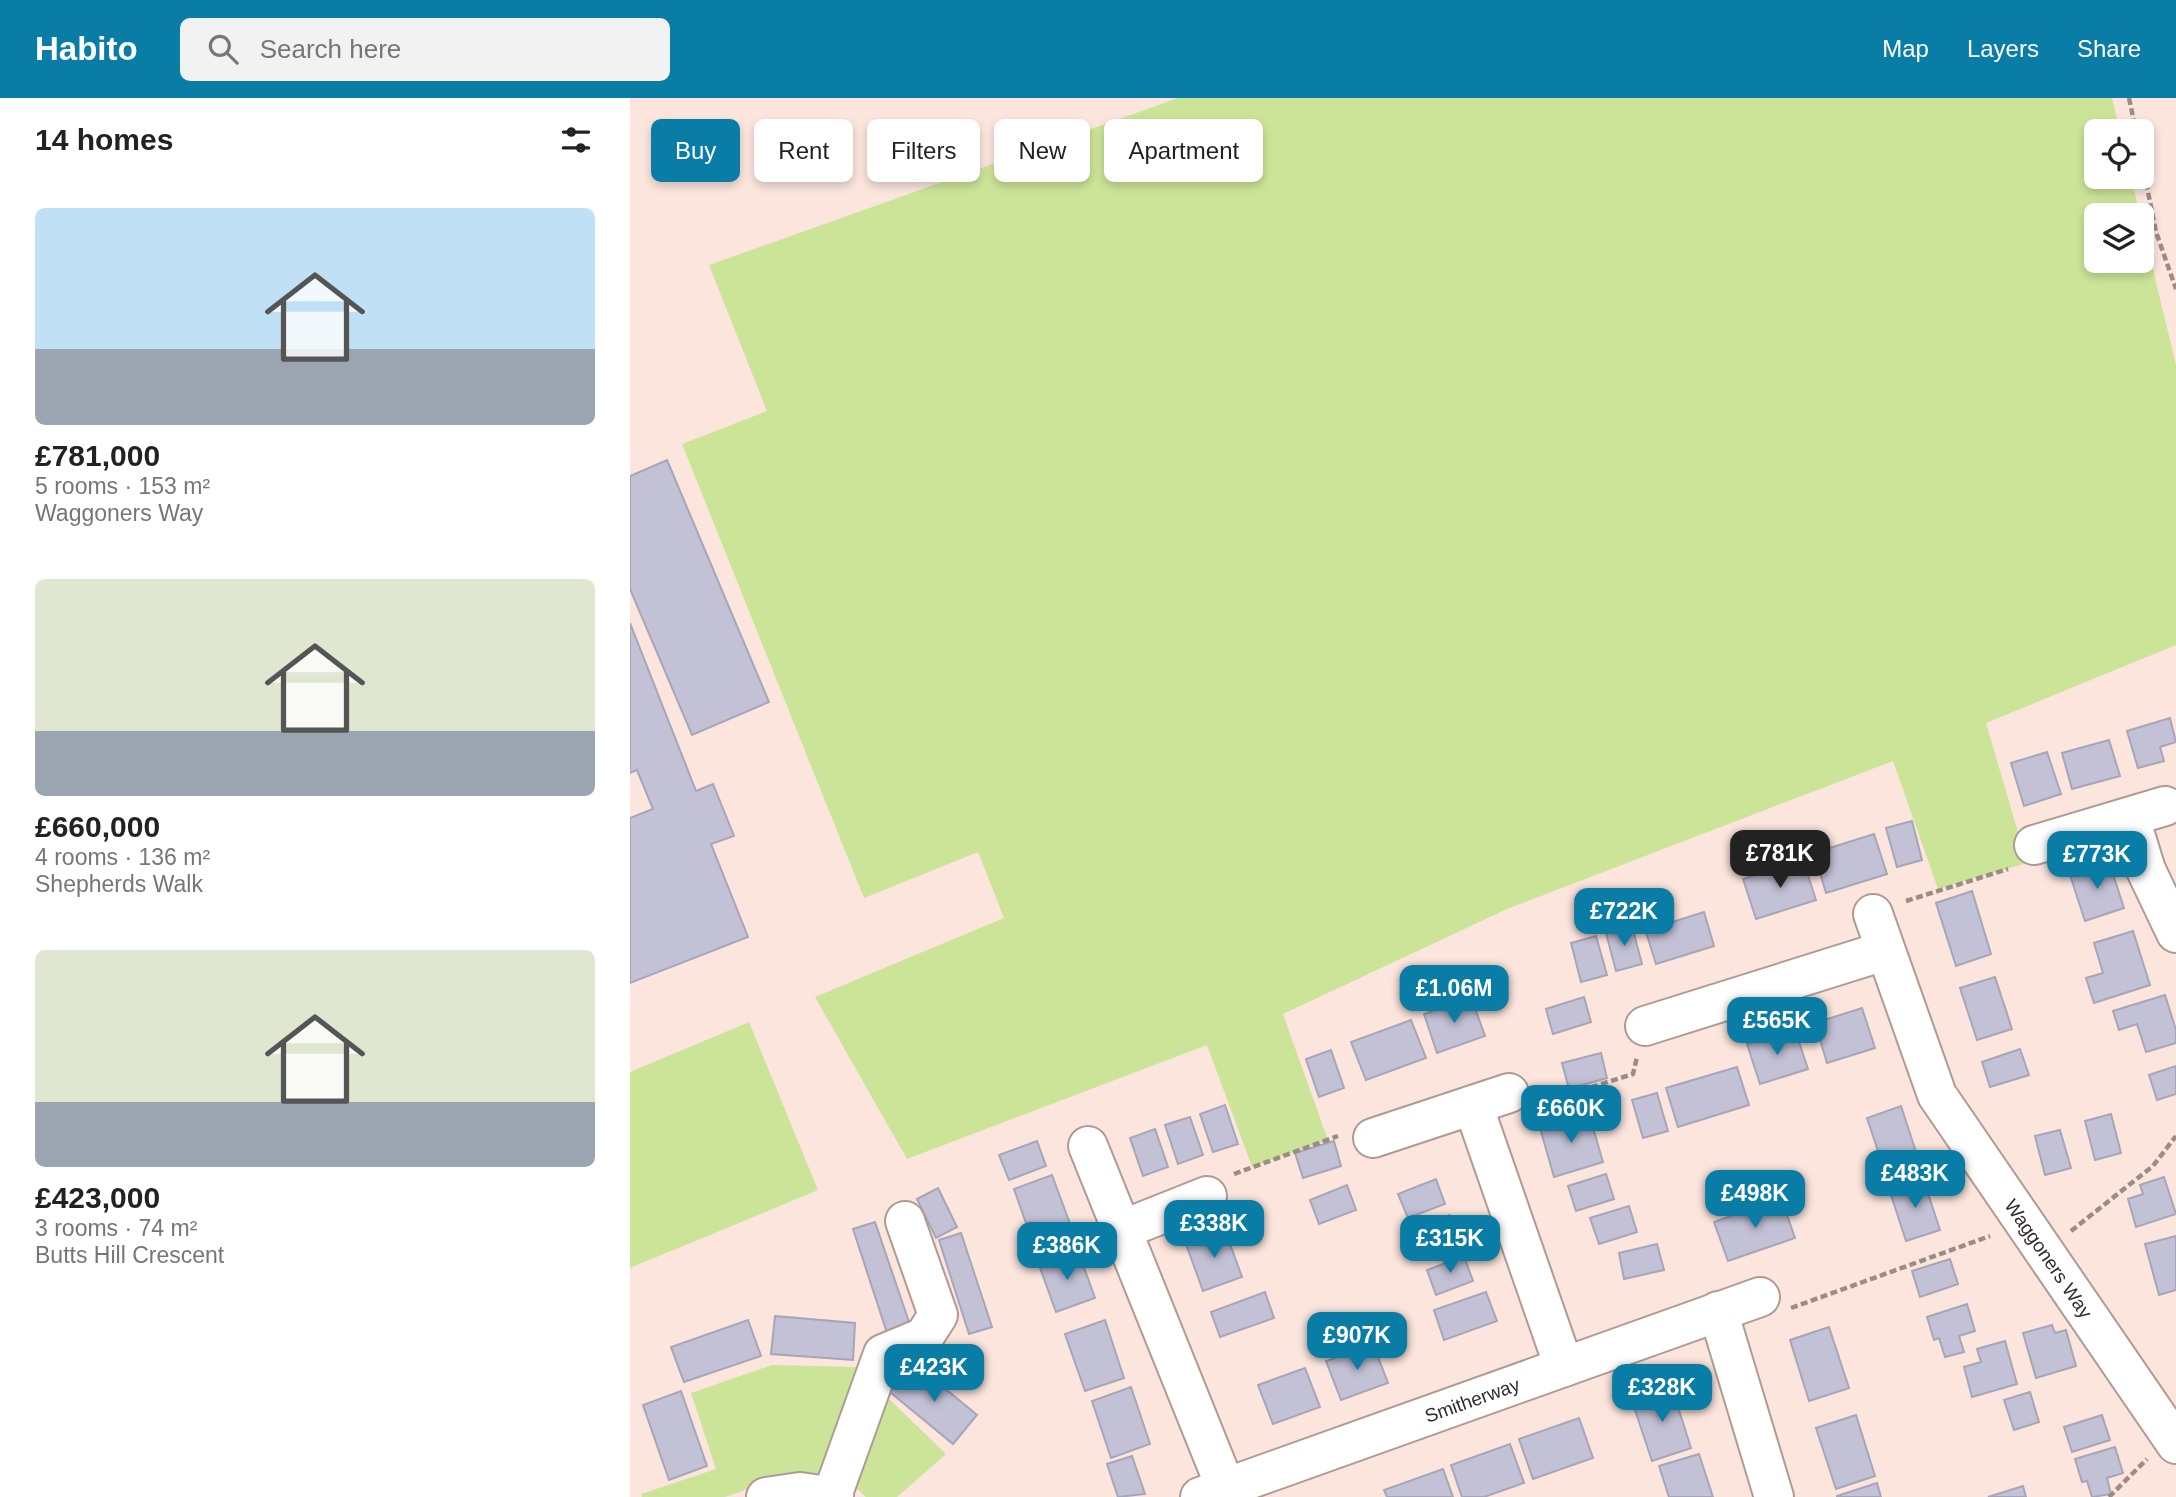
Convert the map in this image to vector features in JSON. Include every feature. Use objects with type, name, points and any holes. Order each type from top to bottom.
[{"type":"street","points":[[2024,856],[2165,806]]},
{"type":"street","points":[[2130,818],[2146,870],[2176,933]]},
{"type":"street","name":"Waggoners Way","points":[[1872,914],[1937,1095],[1959,1132],[2036,1237],[2173,1440]]},
{"type":"street","points":[[1645,1026],[1884,951]]},
{"type":"street","points":[[1373,1138],[1473,1105],[1520,1099]]},
{"type":"street","points":[[1473,1105],[1564,1367]]},
{"type":"street","name":"Smitherway","points":[[1088,1146],[1124,1229],[1212,1492],[1718,1311],[1773,1303]]},
{"type":"street","points":[[1124,1229],[1207,1196]]},
{"type":"street","points":[[766,1497],[800,1492],[833,1497],[883,1353],[924,1337],[938,1315],[905,1221]]},
{"type":"street","points":[[1718,1311],[1774,1497]]},
{"type":"path","points":[[2129,98],[2133,119]]},
{"type":"path","points":[[2147,189],[2156,232],[2176,289]]},
{"type":"path","points":[[1872,914],[2024,856]]},
{"type":"path","points":[[1520,1099],[1633,1074],[1645,1026]]},
{"type":"path","points":[[1207,1196],[1226,1185],[1237,1173],[1348,1132],[1364,1132],[1373,1138]]},
{"type":"path","points":[[1773,1303],[2036,1237],[2153,1166],[2176,1136]]},
{"type":"path","points":[[2109,1497],[2173,1440]]},
{"type":"green space","points":[[1178,98],[2112,98],[2117,119],[2084,119],[2084,189],[2134,189],[2137,203],[2084,203],[2084,273],[2154,273],[2176,365],[2176,645],[1986,723],[2027,863],[1938,889],[1893,761],[1507,909],[1283,1014],[1328,1140],[1252,1167],[1207,1045],[907,1159],[815,997],[1004,918],[978,852],[864,898],[682,444],[767,411],[709,265],[942,182],[980,182],[980,169],[994,164],[994,182],[1090,182],[1090,129],[1104,124],[1104,182],[1263,182],[1263,119],[1119,119]]},
{"type":"green space","points":[[749,1022],[818,1190],[630,1268],[630,1072]]},
{"type":"green space","points":[[772,1365],[856,1367],[946,1454],[897,1497],[866,1497],[854,1486],[765,1483],[725,1497],[642,1497],[641,1494],[716,1469],[691,1393]]},
{"type":"building","points":[[667,460],[769,702],[692,735],[630,589],[630,476]]},
{"type":"building","points":[[630,623],[696,791],[713,784],[734,836],[711,844],[748,937],[630,983],[630,818],[653,809],[637,770],[630,773]]},
{"type":"building","points":[[2170,718],[2176,742],[2160,747],[2164,761],[2138,768],[2127,731]]},
{"type":"building","points":[[2109,740],[2120,776],[2072,789],[2062,753]]},
{"type":"building","points":[[2047,752],[2061,794],[2024,806],[2011,763]]},
{"type":"building","points":[[1912,821],[1922,860],[1897,867],[1886,828]]},
{"type":"building","points":[[1874,834],[1887,874],[1826,893],[1814,853]]},
{"type":"building","points":[[1803,860],[1816,900],[1756,919],[1743,879]]},
{"type":"building","points":[[2109,862],[2124,908],[2085,921],[2070,875]]},
{"type":"building","points":[[1972,891],[1991,954],[1956,966],[1936,903]]},
{"type":"building","points":[[1655,901],[1663,925],[1704,912],[1714,946],[1656,964],[1638,907]]},
{"type":"building","points":[[1632,926],[1642,964],[1616,971],[1606,933]]},
{"type":"building","points":[[2133,931],[2150,985],[2094,1003],[2086,978],[2103,973],[2094,943]]},
{"type":"building","points":[[1596,936],[1607,975],[1581,982],[1571,943]]},
{"type":"building","points":[[1995,977],[2012,1029],[1977,1040],[1960,988]]},
{"type":"building","points":[[2165,995],[2176,1030],[2176,1043],[2146,1052],[2137,1024],[2119,1030],[2113,1011]]},
{"type":"building","points":[[1471,997],[1485,1036],[1437,1053],[1424,1014]]},
{"type":"building","points":[[1584,997],[1591,1022],[1553,1034],[1546,1009]]},
{"type":"building","points":[[1862,1008],[1875,1048],[1827,1063],[1815,1023]]},
{"type":"building","points":[[1411,1020],[1426,1058],[1366,1080],[1351,1042]]},
{"type":"building","points":[[1795,1030],[1808,1069],[1760,1084],[1747,1044]]},
{"type":"building","points":[[2020,1049],[2029,1075],[1990,1087],[1982,1062]]},
{"type":"building","points":[[1331,1050],[1344,1088],[1319,1097],[1306,1059]]},
{"type":"building","points":[[1601,1053],[1607,1078],[1569,1089],[1562,1063]]},
{"type":"building","points":[[2176,1066],[2176,1094],[2157,1100],[2149,1075]]},
{"type":"building","points":[[1737,1067],[1749,1105],[1678,1127],[1666,1088]]},
{"type":"building","points":[[1657,1093],[1668,1131],[1643,1138],[1632,1100]]},
{"type":"building","points":[[1225,1105],[1238,1144],[1213,1152],[1200,1114]]},
{"type":"building","points":[[1901,1106],[1918,1158],[1884,1169],[1867,1118]]},
{"type":"building","points":[[1589,1114],[1603,1162],[1554,1177],[1540,1128]]},
{"type":"building","points":[[2111,1114],[2121,1153],[2095,1160],[2085,1121]]},
{"type":"building","points":[[1190,1117],[1203,1155],[1178,1164],[1165,1125]]},
{"type":"building","points":[[1155,1129],[1168,1167],[1143,1176],[1130,1138]]},
{"type":"building","points":[[2060,1130],[2071,1168],[2045,1175],[2035,1136]]},
{"type":"building","points":[[1037,1141],[1046,1166],[1009,1180],[999,1155]]},
{"type":"building","points":[[1334,1141],[1341,1166],[1303,1178],[1295,1153]]},
{"type":"building","points":[[1606,1174],[1614,1199],[1576,1211],[1568,1186]]},
{"type":"building","points":[[1052,1175],[1076,1240],[1037,1254],[1014,1189]]},
{"type":"building","points":[[2164,1177],[2176,1214],[2136,1227],[2128,1199],[2143,1194],[2140,1185]]},
{"type":"building","points":[[1923,1178],[1940,1230],[1906,1241],[1889,1189]]},
{"type":"building","points":[[1436,1179],[1445,1204],[1408,1218],[1398,1194]]},
{"type":"building","points":[[1347,1185],[1356,1210],[1319,1224],[1310,1200]]},
{"type":"building","points":[[938,1188],[957,1227],[936,1238],[917,1199]]},
{"type":"building","points":[[1781,1198],[1795,1238],[1728,1261],[1714,1222]]},
{"type":"building","points":[[1629,1206],[1637,1232],[1599,1244],[1590,1218]]},
{"type":"building","points":[[1449,1215],[1458,1240],[1421,1255],[1412,1230]]},
{"type":"building","points":[[875,1222],[911,1328],[888,1336],[853,1229]]},
{"type":"building","points":[[1225,1230],[1242,1277],[1203,1291],[1186,1244]]},
{"type":"building","points":[[961,1233],[992,1327],[969,1334],[939,1240]]},
{"type":"building","points":[[2176,1236],[2176,1290],[2159,1295],[2145,1244]]},
{"type":"building","points":[[1657,1244],[1664,1270],[1624,1279],[1619,1253]]},
{"type":"building","points":[[1078,1251],[1095,1298],[1056,1312],[1039,1265]]},
{"type":"building","points":[[1464,1256],[1473,1281],[1436,1295],[1427,1270]]},
{"type":"building","points":[[1950,1259],[1958,1284],[1920,1297],[1912,1271]]},
{"type":"building","points":[[1265,1292],[1274,1318],[1220,1337],[1211,1312]]},
{"type":"building","points":[[1486,1292],[1497,1321],[1444,1340],[1434,1310]]},
{"type":"building","points":[[1967,1304],[1975,1331],[1959,1336],[1964,1352],[1945,1357],[1939,1338],[1934,1340],[1927,1317]]},
{"type":"building","points":[[775,1316],[855,1323],[853,1360],[771,1354]]},
{"type":"building","points":[[748,1320],[761,1356],[684,1382],[671,1347]]},
{"type":"building","points":[[1105,1320],[1124,1378],[1085,1391],[1065,1334]]},
{"type":"building","points":[[2052,1325],[2055,1333],[2066,1330],[2076,1366],[2036,1378],[2023,1333]]},
{"type":"building","points":[[1829,1327],[1849,1388],[1809,1401],[1790,1340]]},
{"type":"building","points":[[2005,1341],[2017,1384],[1972,1397],[1964,1367],[1981,1362],[1977,1349]]},
{"type":"building","points":[[1373,1344],[1388,1383],[1341,1400],[1326,1361]]},
{"type":"building","points":[[914,1363],[977,1415],[953,1444],[890,1392]]},
{"type":"building","points":[[1305,1368],[1320,1407],[1273,1424],[1258,1385]]},
{"type":"building","points":[[1131,1387],[1150,1444],[1111,1458],[1092,1401]]},
{"type":"building","points":[[1672,1388],[1691,1448],[1652,1461],[1632,1401]]},
{"type":"building","points":[[681,1391],[707,1466],[669,1480],[643,1405]]},
{"type":"building","points":[[2030,1392],[2039,1422],[2014,1430],[2004,1400]]},
{"type":"building","points":[[1856,1415],[1875,1476],[1836,1489],[1816,1428]]},
{"type":"building","points":[[2102,1415],[2110,1440],[2072,1452],[2064,1427]]},
{"type":"building","points":[[1579,1418],[1593,1458],[1533,1479],[1519,1439]]},
{"type":"building","points":[[1510,1444],[1524,1483],[1484,1497],[1462,1497],[1451,1465]]},
{"type":"building","points":[[2115,1447],[2123,1473],[2107,1478],[2111,1494],[2092,1497],[2087,1481],[2082,1482],[2075,1459]]},
{"type":"building","points":[[1699,1454],[1713,1497],[1669,1497],[1659,1466]]},
{"type":"building","points":[[1132,1456],[1145,1494],[1118,1497],[1107,1464]]},
{"type":"building","points":[[1443,1469],[1453,1497],[1387,1497],[1384,1490]]},
{"type":"building","points":[[1877,1483],[1881,1497],[1837,1497],[1837,1496]]},
{"type":"building","points":[[2023,1486],[2026,1497],[1988,1497]]}]
